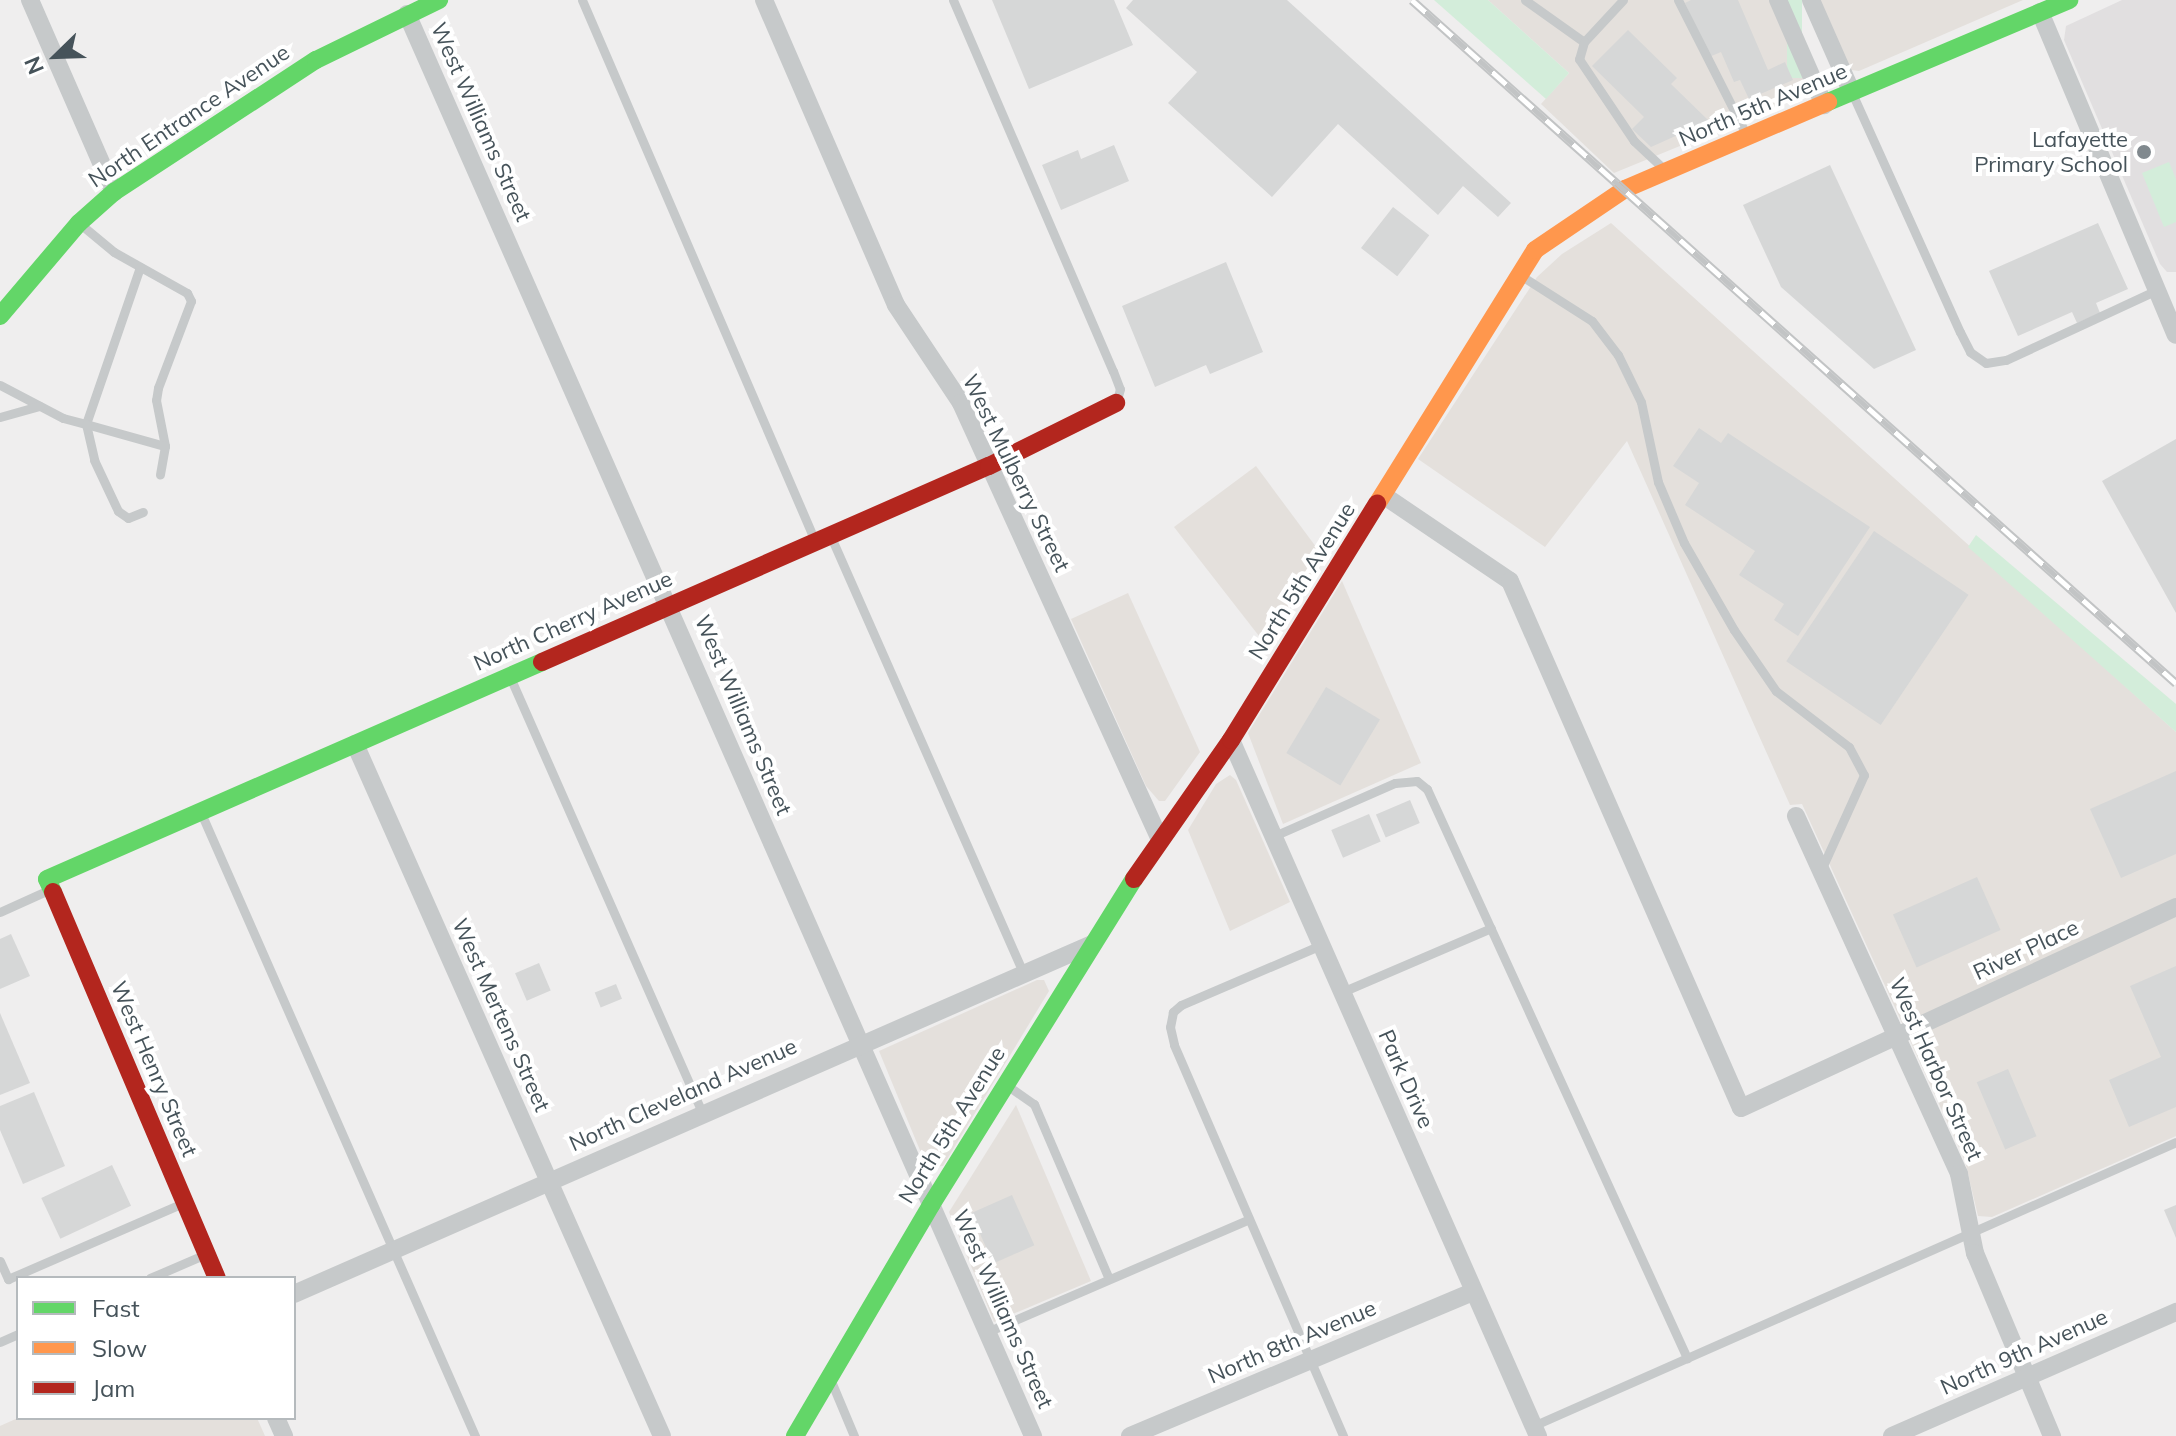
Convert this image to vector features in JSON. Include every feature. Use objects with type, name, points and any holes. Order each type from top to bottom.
[{"type":"street","points":[[30,0],[114,192]]},
{"type":"street","name":"West Mulberry Street","points":[[764,0],[896,305],[961,403],[1160,839]]},
{"type":"street","points":[[1778,0],[1824,105]]},
{"type":"street","points":[[1811,0],[1852,93]]},
{"type":"street","name":"North 5th Avenue","points":[[795,1436],[931,1205],[1092,944],[1160,839],[1231,740],[1535,250],[1625,189],[2069,0]]},
{"type":"street","name":"North Entrance Avenue","points":[[0,316],[79,223],[114,192],[221,119],[316,60],[433,1]]},
{"type":"street","points":[[2040,12],[2164,291],[2176,335]]},
{"type":"street","name":"West Williams Street","points":[[407,14],[1033,1436]]},
{"type":"street","name":"North Cherry Avenue","points":[[49,884],[200,812],[989,466],[1116,403]]},
{"type":"street","name":"River Place","points":[[1383,495],[1510,581],[1741,1108],[2176,907]]},
{"type":"street","name":"Park Drive","points":[[1231,740],[1536,1431]]},
{"type":"street","name":"West Mertens Street","points":[[355,744],[662,1436]]},
{"type":"street","name":"West Harbor Street","points":[[1796,816],[1959,1174],[1970,1233],[2052,1436]]},
{"type":"street","name":"West Henry Street","points":[[49,884],[216,1276]]},
{"type":"street","name":"North Cleveland Avenue","points":[[296,1293],[858,1044],[1092,944]]},
{"type":"street","name":"North 8th Avenue","points":[[1130,1436],[1473,1292]]},
{"type":"street","name":"North 9th Avenue","points":[[1892,1436],[2176,1312]]},
{"type":"lane","points":[[582,0],[822,538],[1023,973]]},
{"type":"lane","points":[[953,0],[1113,371],[1120,389],[1116,403]]},
{"type":"lane","points":[[1525,0],[1584,42]]},
{"type":"lane","points":[[1623,0],[1584,42],[1579,59],[1582,68],[1634,141],[1667,172]]},
{"type":"lane","points":[[1678,0],[1748,137]]},
{"type":"lane","points":[[1852,93],[1960,332],[1970,352],[1986,363],[2006,360],[2164,291]]},
{"type":"lane","points":[[79,223],[140,267],[187,293],[191,301],[158,388],[156,400],[165,446],[160,475]]},
{"type":"lane","points":[[140,267],[86,424],[94,460],[118,511],[128,518],[143,512]]},
{"type":"lane","points":[[1520,275],[1592,321],[1618,355],[1641,402],[1658,482],[1684,543],[1734,630],[1776,691],[1849,747],[1864,775],[1821,871]]},
{"type":"lane","points":[[0,385],[39,406],[86,424],[165,446]]},
{"type":"lane","points":[[0,417],[39,406]]},
{"type":"lane","points":[[509,675],[702,1113]]},
{"type":"lane","points":[[1274,836],[1395,783],[1417,781],[1427,789],[1687,1358]]},
{"type":"lane","points":[[200,812],[475,1436]]},
{"type":"lane","points":[[0,912],[49,884]]},
{"type":"lane","points":[[1342,992],[1491,928]]},
{"type":"lane","points":[[1321,945],[1181,1005],[1173,1012],[1170,1027],[1174,1045],[1343,1436]]},
{"type":"lane","points":[[1005,1084],[1034,1104],[1109,1279]]},
{"type":"lane","points":[[1536,1431],[1687,1358],[2176,1142]]},
{"type":"lane","points":[[0,1261],[8,1279],[185,1202]]},
{"type":"lane","points":[[987,1332],[1249,1219]]},
{"type":"lane","points":[[155,1276],[206,1254]]},
{"type":"lane","points":[[829,1378],[854,1436]]},
{"type":"shaded area","points":[[1488,0],[1770,0],[1805,82],[1803,90],[1800,96],[1790,101],[1614,173],[1541,104],[1569,73]]},
{"type":"shaded area","points":[[1819,0],[2023,0],[1859,71],[1851,70]]},
{"type":"shaded area","name":"Lafayette Primary School","points":[[2122,0],[2176,0],[2176,272],[2167,272],[2160,264],[2064,40],[2066,26]]},
{"type":"shaded area","points":[[1611,223],[2176,732],[2176,1136],[1992,1217],[1978,1216],[1965,1161],[1802,804],[1790,805],[1627,441],[1545,547],[1418,459],[1537,277],[1562,254]]},
{"type":"shaded area","points":[[1256,466],[1322,555],[1266,645],[1174,527]]},
{"type":"shaded area","points":[[1342,581],[1421,763],[1283,824],[1248,733]]},
{"type":"shaded area","points":[[1128,593],[1200,752],[1165,801],[1159,801],[1146,786],[1071,619]]},
{"type":"shaded area","points":[[1230,775],[1236,780],[1290,902],[1230,931],[1188,830],[1216,784]]},
{"type":"shaded area","points":[[1037,980],[1044,980],[1049,991],[943,1166],[931,1167],[924,1160],[879,1051]]},
{"type":"shaded area","points":[[1016,1105],[1091,1281],[994,1322],[949,1212]]},
{"type":"shaded area","points":[[16,1419],[258,1420],[265,1436],[0,1436],[0,1426]]},
{"type":"green space","points":[[1434,0],[1488,0],[1569,73],[1546,99]]},
{"type":"green space","points":[[1787,0],[1802,0],[1802,78],[1787,78]]},
{"type":"green space","points":[[2169,162],[2176,179],[2176,222],[2164,227],[2142,173]]},
{"type":"green space","points":[[1976,535],[2176,704],[2176,732],[1968,547]]},
{"type":"building","points":[[992,0],[1114,0],[1133,45],[1029,89]]},
{"type":"building","points":[[1133,0],[1287,0],[1511,203],[1498,217],[1463,186],[1438,215],[1338,124],[1272,197],[1168,103],[1197,72],[1126,8]]},
{"type":"building","points":[[1691,0],[1738,0],[1768,70],[1785,62],[1793,80],[1749,99],[1740,80],[1734,82],[1721,52],[1709,57],[1685,3]]},
{"type":"building","points":[[1628,30],[1677,78],[1671,84],[1709,121],[1651,147],[1632,129],[1644,117],[1592,66]]},
{"type":"building","points":[[1114,145],[1129,181],[1061,210],[1042,165],[1078,150],[1081,159]]},
{"type":"building","points":[[1830,165],[1916,350],[1874,369],[1781,287],[1743,205]]},
{"type":"building","points":[[1393,207],[1429,235],[1397,276],[1361,248]]},
{"type":"building","points":[[2098,223],[2128,289],[2096,303],[2100,313],[2077,323],[2072,312],[2018,336],[1989,271]]},
{"type":"building","points":[[1226,262],[1263,352],[1210,374],[1206,365],[1155,387],[1122,306]]},
{"type":"building","points":[[1699,428],[1721,443],[1728,433],[1870,527],[1798,636],[1774,620],[1784,604],[1739,575],[1755,551],[1685,505],[1699,483],[1673,466]]},
{"type":"building","points":[[2176,439],[2176,613],[2102,481]]},
{"type":"building","points":[[1874,531],[1969,595],[1881,725],[1786,661]]},
{"type":"building","points":[[1326,687],[1380,719],[1340,785],[1286,753]]},
{"type":"building","points":[[2176,771],[2176,854],[2121,878],[2090,809]]},
{"type":"building","points":[[1410,800],[1420,823],[1386,837],[1376,814]]},
{"type":"building","points":[[1369,814],[1381,842],[1343,858],[1331,830]]},
{"type":"building","points":[[1977,877],[2001,930],[1917,967],[1893,914]]},
{"type":"building","points":[[11,934],[30,976],[0,989],[0,939]]},
{"type":"building","points":[[539,963],[551,991],[527,1001],[515,973]]},
{"type":"building","points":[[2176,966],[2176,1107],[2129,1127],[2109,1080],[2161,1057],[2130,986]]},
{"type":"building","points":[[616,984],[622,999],[601,1007],[595,993]]},
{"type":"building","points":[[0,1013],[30,1083],[0,1095]]},
{"type":"building","points":[[2008,1069],[2037,1136],[2005,1149],[1977,1082]]},
{"type":"building","points":[[34,1092],[65,1166],[23,1184],[0,1130],[0,1106]]},
{"type":"building","points":[[112,1165],[131,1206],[60,1239],[41,1198]]},
{"type":"building","points":[[1012,1195],[1034,1245],[993,1264],[971,1213]]},
{"type":"building","points":[[2176,1205],[2176,1238],[2164,1210]]},
{"type":"railway","points":[[1412,0],[2176,683]]},
{"type":"traffic: fast","points":[[0,316],[79,223],[114,192],[316,60],[439,0]]},
{"type":"traffic: fast","points":[[1828,102],[2069,0]]},
{"type":"traffic: fast","points":[[53,892],[47,879],[542,662]]},
{"type":"traffic: fast","points":[[795,1436],[931,1205],[1134,879]]},
{"type":"traffic: slow","points":[[1377,504],[1535,250],[1625,189],[1828,102]]},
{"type":"traffic: jam","points":[[542,662],[989,466],[1116,403]]},
{"type":"traffic: jam","points":[[1134,879],[1231,740],[1377,504]]},
{"type":"traffic: jam","points":[[53,892],[216,1276]]},
{"type":"place","name":"Lafayette Primary School","points":[[2144,152]]}]
